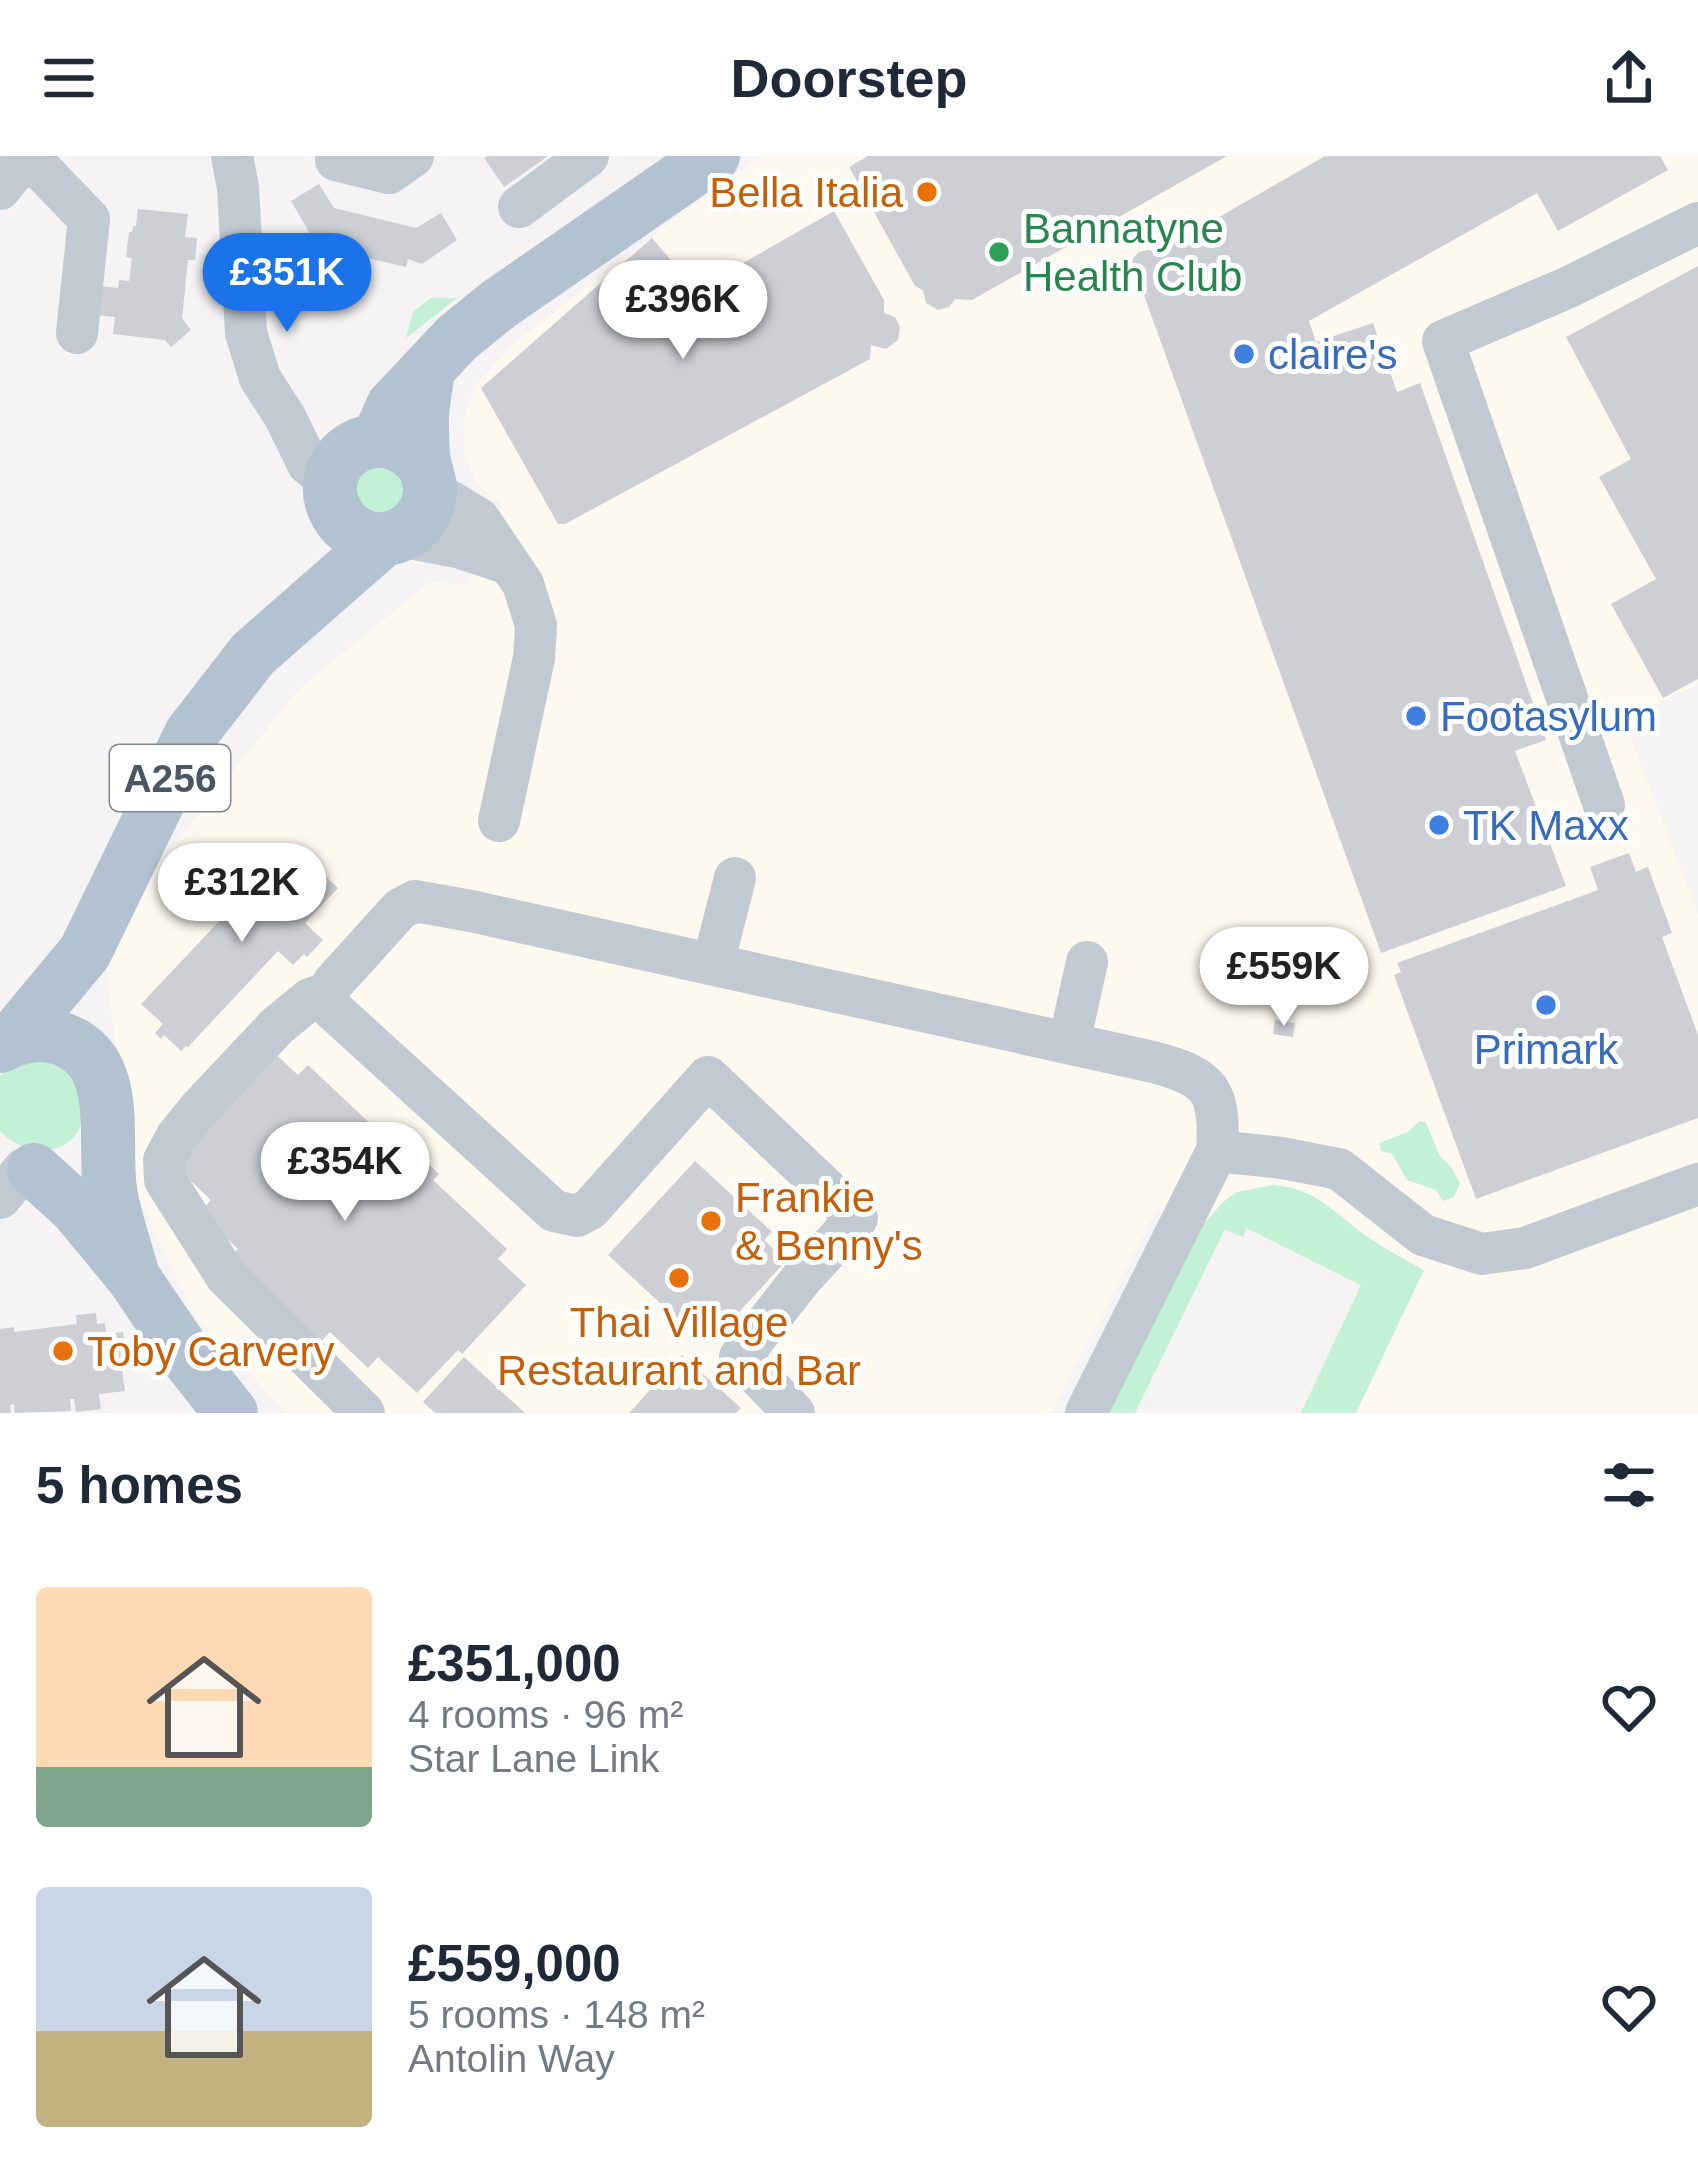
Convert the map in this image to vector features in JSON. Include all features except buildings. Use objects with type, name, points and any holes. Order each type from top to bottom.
[{"type":"main road","name":"A256","points":[[284,625],[332,495],[334,470],[342,458],[352,448],[372,441],[393,406],[457,338],[713,156]]},
{"type":"main road","points":[[427,478],[421,421],[428,370]]},
{"type":"main road","points":[[372,441],[405,447],[416,455],[427,478]]},
{"type":"main road","name":"A256","points":[[6,1043],[85,952],[191,734],[253,654],[284,625],[357,560],[412,529],[422,517],[427,478]]},
{"type":"main road","points":[[332,495],[341,521],[353,531],[367,538],[391,538]]},
{"type":"main road","name":"A256","points":[[85,952],[81,1011],[86,1054]]},
{"type":"main road","points":[[6,1043],[30,1035],[69,1041],[99,1071],[106,1092],[111,1196],[133,1277]]},
{"type":"main road","points":[[14,1174],[63,1166],[81,1156],[106,1116]]},
{"type":"main road","points":[[14,1174],[76,1208],[133,1277],[231,1413]]},
{"type":"street","points":[[232,156],[246,333],[260,378],[308,464],[332,495]]},
{"type":"street","points":[[336,160],[389,173],[413,156]]},
{"type":"street","points":[[519,206],[588,156]]},
{"type":"street","points":[[0,189],[32,159],[89,219],[77,333]]},
{"type":"street","points":[[1604,805],[1443,341],[1569,287],[1698,223]]},
{"type":"street","points":[[285,417],[372,441]]},
{"type":"street","points":[[427,478],[479,519],[523,584],[536,625],[534,658],[499,821]]},
{"type":"street","points":[[391,538],[460,548],[509,564]]},
{"type":"street","points":[[713,964],[735,878]]},
{"type":"street","points":[[364,1413],[226,1276],[165,1180],[164,1160],[200,1108],[277,1026],[310,999],[327,994],[400,909],[416,901],[1069,1043],[1184,1070],[1207,1086],[1219,1123],[1217,1150],[1086,1413]]},
{"type":"street","points":[[1069,1043],[1087,962]]},
{"type":"street","points":[[327,994],[331,1008],[554,1211],[578,1216],[590,1209],[708,1077],[857,1218],[740,1357],[794,1413]]},
{"type":"street","points":[[1217,1150],[1339,1169],[1423,1235],[1482,1253],[1525,1248],[1698,1184]]},
{"type":"shaded area","points":[[761,156],[1698,156],[1698,684],[1624,720],[1698,915],[1698,1413],[1356,1413],[1423,1270],[1364,1235],[1337,1211],[1200,1227],[1157,1208],[1051,1413],[288,1413],[195,1318],[131,1182],[106,964],[155,869],[299,689],[430,582],[469,585],[502,505],[477,484],[465,455],[463,420],[476,385],[514,343]]},
{"type":"green space","points":[[431,298],[457,298],[406,338],[413,312]]},
{"type":"green space","points":[[393,461],[413,497],[368,525],[347,478]]},
{"type":"green space","points":[[31,1056],[76,1073],[82,1122],[76,1134],[57,1148],[32,1149],[0,1131],[0,1075]]},
{"type":"green space","points":[[1420,1121],[1426,1123],[1440,1156],[1460,1183],[1454,1197],[1443,1201],[1436,1190],[1407,1180],[1392,1154],[1381,1151],[1379,1143],[1408,1132]]},
{"type":"green space","points":[[1273,1185],[1313,1196],[1372,1240],[1424,1270],[1356,1413],[1301,1413],[1361,1285],[1247,1228],[1243,1237],[1225,1229],[1135,1413],[1105,1413],[1189,1240],[1237,1192]]},
{"type":"place","name":"Bella Italia","points":[[927,192]]},
{"type":"place","name":"Bannatyne Health Club","points":[[999,252]]},
{"type":"place","name":"claire's","points":[[1244,354]]},
{"type":"place","name":"Footasylum","points":[[1416,716]]},
{"type":"place","name":"TK Maxx","points":[[1439,825]]},
{"type":"place","name":"Primark","points":[[1546,1005]]},
{"type":"place","name":"Frankie & Benny's","points":[[711,1221]]},
{"type":"place","name":"Thai Village Restaurant and Bar","points":[[679,1278]]},
{"type":"place","name":"Toby Carvery","points":[[63,1351]]}]
